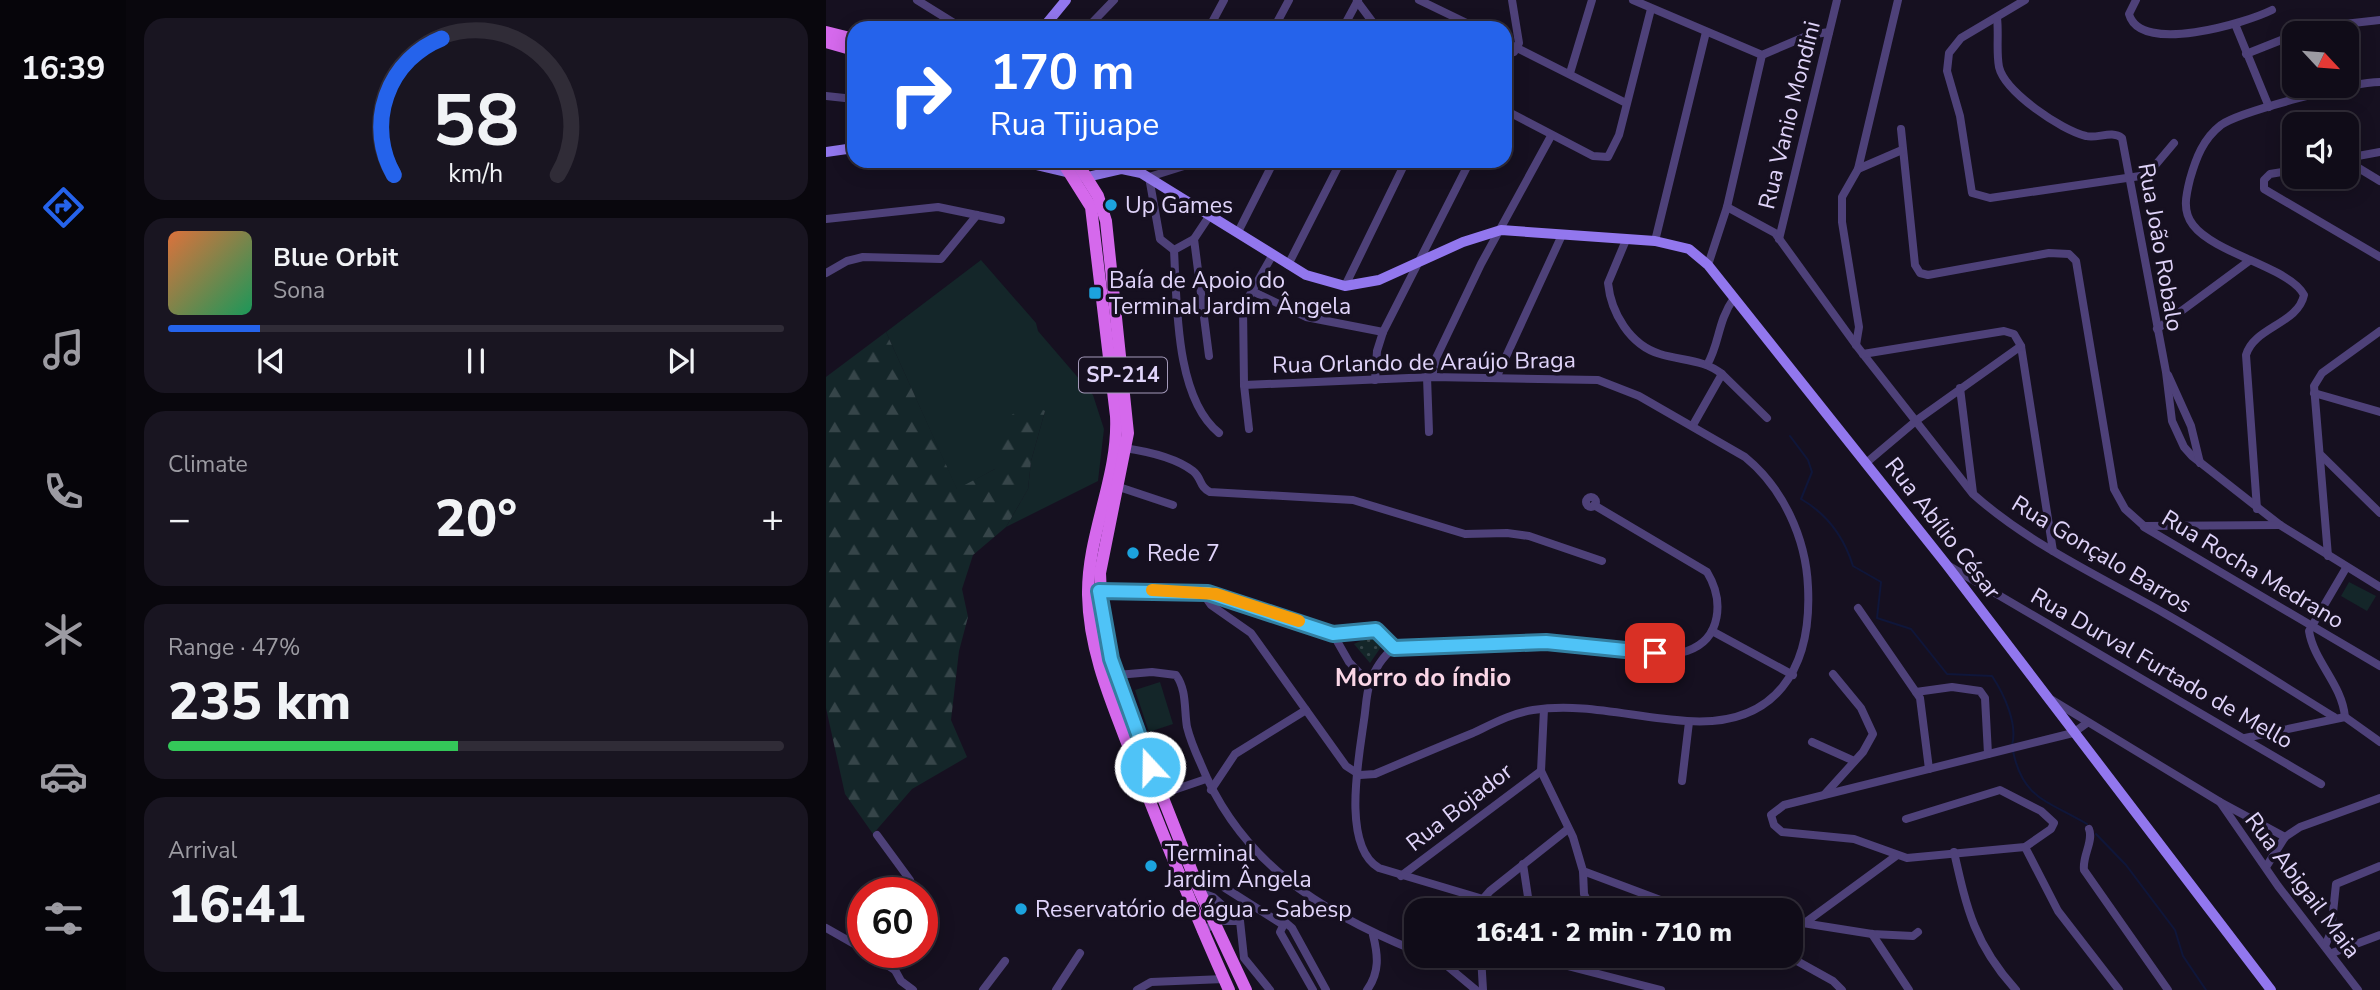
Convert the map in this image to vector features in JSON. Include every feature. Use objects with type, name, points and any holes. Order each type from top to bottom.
[{"type":"main road","points":[[1049,21],[1066,0]]},
{"type":"main road","points":[[826,32],[847,37]]},
{"type":"main road","points":[[826,42],[847,48]]},
{"type":"main road","points":[[826,152],[847,149]]},
{"type":"main road","name":"SP-214","points":[[1073,168],[1091,207],[1122,447],[1088,584],[1090,622],[1104,681],[1138,772],[1194,895],[1215,924],[1246,990]]},
{"type":"main road","name":"SP-214","points":[[1074,168],[1087,177],[1102,207],[1112,257],[1127,415],[1119,487],[1099,591],[1106,641],[1116,676],[1161,794],[1194,895],[1201,931],[1227,984]]},
{"type":"main road","points":[[1087,177],[1122,169],[1149,177],[1288,265],[1322,282],[1345,286],[1365,285],[1419,265],[1463,242],[1501,230]]},
{"type":"main road","name":"Rua Abílio César","points":[[1501,230],[1655,241],[1689,249],[1708,265],[1946,564],[2271,990]]},
{"type":"main road","points":[[1104,681],[1115,680],[1123,693]]},
{"type":"main road","points":[[1138,772],[1148,773],[1150,766]]},
{"type":"street","points":[[917,0],[951,21]]},
{"type":"street","points":[[1094,21],[1114,0]]},
{"type":"street","points":[[1213,21],[1224,0]]},
{"type":"street","points":[[1278,21],[1289,0]]},
{"type":"street","points":[[1419,0],[1462,21]]},
{"type":"street","points":[[1511,0],[1517,48],[1512,53]]},
{"type":"street","points":[[1570,73],[1592,0]]},
{"type":"street","points":[[1633,0],[1762,55],[1809,35],[1829,32]]},
{"type":"street","name":"Rua Vanio Mondini","points":[[1779,239],[1837,0]]},
{"type":"street","points":[[1856,345],[1859,327],[1840,210],[1843,192],[1858,169],[1898,0]]},
{"type":"street","points":[[2025,0],[1955,42],[1947,59],[1947,71],[1960,116],[1972,193],[1990,198],[2150,173],[2175,143]]},
{"type":"street","points":[[2136,0],[2129,14],[2136,26],[2156,34],[2206,31],[2235,24],[2272,10]]},
{"type":"street","points":[[1347,21],[1357,1],[1372,21]]},
{"type":"street","points":[[1512,114],[1593,156],[1606,158],[1619,135],[1651,9]]},
{"type":"street","name":"Rua João Robalo","points":[[1997,18],[1999,69],[2019,94],[2040,112],[2085,136],[2114,134],[2122,138],[2166,372],[2169,408],[2178,436],[2187,452],[2257,509],[2346,568],[2380,587]]},
{"type":"street","points":[[2359,22],[2380,20]]},
{"type":"street","points":[[2235,24],[2269,107]]},
{"type":"street","points":[[1655,241],[1706,32]]},
{"type":"street","points":[[2246,54],[2282,40]]},
{"type":"street","points":[[1512,46],[1626,103]]},
{"type":"street","points":[[1708,265],[1727,207],[1762,55]]},
{"type":"street","points":[[2257,509],[2246,355],[2252,343],[2300,308],[2304,295],[2293,282],[2249,261],[2194,227],[2186,214],[2186,201],[2196,160],[2207,139],[2237,117],[2269,107],[2380,82]]},
{"type":"street","points":[[826,96],[847,98]]},
{"type":"street","points":[[1858,169],[1902,150],[1901,129]]},
{"type":"street","points":[[1429,432],[1429,377],[1436,358],[1551,136]]},
{"type":"street","name":"Rua Rocha Medrano","points":[[1902,150],[1915,265],[1920,273],[1928,275],[2049,253],[2069,254],[2076,261],[2114,489],[2125,509],[2144,526],[2380,666]]},
{"type":"street","points":[[2359,157],[2380,152]]},
{"type":"street","points":[[1183,168],[1149,177],[1149,187],[1160,239],[1174,250],[1186,382],[1202,416],[1219,433]]},
{"type":"street","points":[[1238,232],[1270,168]]},
{"type":"street","points":[[1288,265],[1337,168]]},
{"type":"street","points":[[1345,286],[1403,168]]},
{"type":"street","points":[[1375,380],[1377,351],[1383,332],[1467,168]]},
{"type":"street","points":[[2359,168],[2380,181]]},
{"type":"street","points":[[1161,184],[1178,170]]},
{"type":"street","points":[[2282,172],[2270,174],[2264,180],[2264,189],[2380,257]]},
{"type":"street","points":[[826,219],[937,207],[1001,220]]},
{"type":"street","name":"Rua Gonçalo Barros","points":[[1727,207],[1769,228],[1779,239],[1856,345],[1973,494],[2006,521],[2053,551],[2166,614],[2334,717]]},
{"type":"street","points":[[826,273],[847,261],[863,257],[930,261],[941,259],[977,215]]},
{"type":"street","points":[[1174,250],[1194,239],[1210,215]]},
{"type":"street","points":[[1497,376],[1562,235]]},
{"type":"street","points":[[1194,239],[1209,356]]},
{"type":"street","points":[[1626,240],[1608,283],[1620,321],[1645,348],[1707,365],[1722,374],[1767,418]]},
{"type":"street","points":[[1249,429],[1244,385],[1243,307],[1272,256]]},
{"type":"street","points":[[2157,329],[2249,261]]},
{"type":"street","points":[[1252,291],[1314,319],[1383,332]]},
{"type":"street","points":[[1707,365],[1713,355],[1718,326],[1734,298]]},
{"type":"street","points":[[1863,354],[2004,331],[2014,334],[2021,346],[2053,551]]},
{"type":"street","points":[[2328,556],[2322,456],[2314,393],[2316,379],[2380,331]]},
{"type":"street","points":[[1866,463],[1917,420],[2021,346]]},
{"type":"street","name":"Rua João Robalo","points":[[2166,372],[2191,426],[2200,463]]},
{"type":"street","points":[[1693,425],[1722,374]]},
{"type":"street","name":"Rua Orlando de Araújo Braga","points":[[1244,385],[1497,376],[1604,381],[1626,388],[1693,425],[1753,464],[1776,492],[1796,529],[1807,571],[1808,615],[1803,651],[1793,675]]},
{"type":"street","points":[[1961,388],[1973,494]]},
{"type":"street","points":[[2314,393],[2380,412]]},
{"type":"street","points":[[1122,447],[1192,470],[1202,488],[1215,493],[1353,500],[1465,534],[1529,536],[1602,561]]},
{"type":"street","points":[[2322,456],[2380,513]]},
{"type":"street","points":[[1119,487],[1173,505]]},
{"type":"street","points":[[1478,898],[1401,876],[1371,863],[1363,852],[1355,774],[1369,683],[1383,658],[1394,648],[1546,642],[1675,654],[1699,645],[1712,631],[1718,596],[1704,568],[1594,505]]},
{"type":"street","points":[[2144,526],[2280,525]]},
{"type":"street","name":"Rua Durval Furtado de Mello","points":[[1946,564],[2321,784]]},
{"type":"street","points":[[2345,717],[2339,689],[2310,637],[2310,625],[2346,568]]},
{"type":"street","points":[[1099,591],[1202,592],[1236,600],[1333,634],[1376,630],[1394,648]]},
{"type":"street","points":[[1202,592],[1211,605],[1251,633],[1355,774]]},
{"type":"street","points":[[1858,608],[1921,701],[1928,769]]},
{"type":"street","points":[[1355,774],[1375,774],[1520,713],[1544,709],[1586,709],[1689,722],[1732,718],[1777,697],[1793,675],[1712,631]]},
{"type":"street","points":[[1333,634],[1349,662],[1369,683]]},
{"type":"street","points":[[1116,676],[1152,672],[1176,675],[1183,691],[1188,727],[1206,779],[1225,816],[1266,860],[1314,902],[1373,935],[1404,947]]},
{"type":"street","points":[[1825,794],[1871,740],[1872,727],[1833,674]]},
{"type":"street","points":[[1916,692],[1952,687],[1980,691],[1985,698],[1988,754]]},
{"type":"street","name":"Rua Abigail Maia","points":[[2046,696],[2220,802],[2285,837]]},
{"type":"street","points":[[1544,709],[1541,771],[1568,829],[1583,871],[1586,898]]},
{"type":"street","points":[[1211,790],[1235,754],[1306,710]]},
{"type":"street","points":[[2245,738],[2334,717],[2345,717],[2380,742]]},
{"type":"street","points":[[1682,781],[1689,722]]},
{"type":"street","points":[[1906,819],[2000,790],[2053,819],[2050,829],[2025,847],[1907,858],[1854,839],[1782,832],[1774,825],[1772,813],[1784,805],[1825,794],[2073,733],[2087,723]]},
{"type":"street","points":[[1812,743],[1854,761]]},
{"type":"street","name":"Rua Bojador","points":[[1401,876],[1531,775],[1541,771]]},
{"type":"street","points":[[1161,794],[1206,779]]},
{"type":"street","points":[[2266,867],[2285,837],[2300,827],[2380,798]]},
{"type":"street","name":"Rua Abigail Maia","points":[[2220,802],[2358,990]]},
{"type":"street","points":[[1483,898],[1568,829]]},
{"type":"street","points":[[2089,829],[2091,835],[2084,870],[2168,990]]},
{"type":"street","points":[[877,835],[908,877]]},
{"type":"street","points":[[2025,847],[2058,911],[2119,990]]},
{"type":"street","points":[[1954,852],[1966,908],[1976,935],[1994,965],[2016,990]]},
{"type":"street","points":[[1806,922],[1896,856]]},
{"type":"street","points":[[1524,864],[1528,898]]},
{"type":"street","points":[[2325,946],[2331,932],[2336,884],[2380,866]]},
{"type":"street","points":[[1583,871],[1656,898]]},
{"type":"street","points":[[1224,888],[1282,924],[1287,923],[1326,990]]},
{"type":"street","points":[[1194,895],[1213,897],[1240,921],[1244,958],[1270,990]]},
{"type":"street","points":[[1201,931],[1215,924],[1240,921]]},
{"type":"street","points":[[1803,922],[1872,934],[1913,936],[1918,932]]},
{"type":"street","points":[[1282,924],[1280,932],[1312,990]]},
{"type":"street","points":[[826,928],[847,940]]},
{"type":"street","points":[[1872,934],[1909,990]]},
{"type":"street","points":[[1367,990],[1374,980],[1378,962],[1373,935]]},
{"type":"street","points":[[2332,953],[2380,935]]},
{"type":"street","points":[[1056,990],[1080,953]]},
{"type":"street","points":[[983,990],[1005,961]]},
{"type":"street","points":[[1803,964],[1833,981],[1842,990]]},
{"type":"street","points":[[891,968],[895,971]]},
{"type":"street","points":[[893,968],[901,981],[913,990]]},
{"type":"street","points":[[1450,968],[1476,990]]},
{"type":"street","points":[[1482,968],[1483,990]]},
{"type":"street","points":[[1575,968],[1661,990]]},
{"type":"street","points":[[895,990],[901,981]]},
{"type":"street","points":[[1137,990],[1153,986],[1227,984]]},
{"type":"green space","points":[[981,260],[1036,323],[1038,331],[1093,395],[1104,429],[1098,481],[1006,527],[1028,489],[1031,461],[1045,411],[995,469],[957,490],[886,332]]},
{"type":"green space","points":[[886,332],[957,489],[995,469],[1001,422],[1030,403],[1045,411],[1031,461],[1028,489],[1006,527],[973,555],[962,589],[968,617],[959,651],[951,720],[967,757],[912,789],[873,834],[845,794],[826,708],[826,377]]},
{"type":"green space","points":[[2349,582],[2376,596],[2367,611],[2341,596]]},
{"type":"green space","points":[[1365,639],[1374,639],[1381,647],[1370,663],[1354,644]]},
{"type":"green space","points":[[1160,682],[1173,724],[1149,732],[1135,690]]},
{"type":"waterway","points":[[1790,436],[1808,460],[1812,472],[1801,499],[1827,519],[1845,545],[1853,566],[1881,582],[1877,618],[1911,629],[1947,674],[1992,676],[2005,700],[2011,719],[2012,745]]},
{"type":"waterway","points":[[2013,751],[2017,767],[2031,790],[2050,804],[2087,824]]},
{"type":"waterway","points":[[2096,834],[2126,865],[2175,930],[2183,956],[2206,990]]},
{"type":"slow traffic","points":[[1152,590],[1216,594],[1299,621]]},
{"type":"place","name":"Up Games","points":[[1111,205]]},
{"type":"place","name":"Baía de Apoio do Terminal Jardim Ângela","points":[[1095,293]]},
{"type":"place","name":"Rede 7","points":[[1133,553]]},
{"type":"place","name":"Terminal Jardim Ângela","points":[[1151,866]]},
{"type":"place","name":"Reservatório de água - Sabesp","points":[[1021,909]]},
{"type":"district","name":"Morro do índio","points":[[1423,677]]},
{"type":"route","points":[[1150,767],[1111,659],[1099,606],[1099,591],[1175,590],[1216,594],[1333,634],[1376,630],[1394,648],[1546,642],[1655,653]]}]
